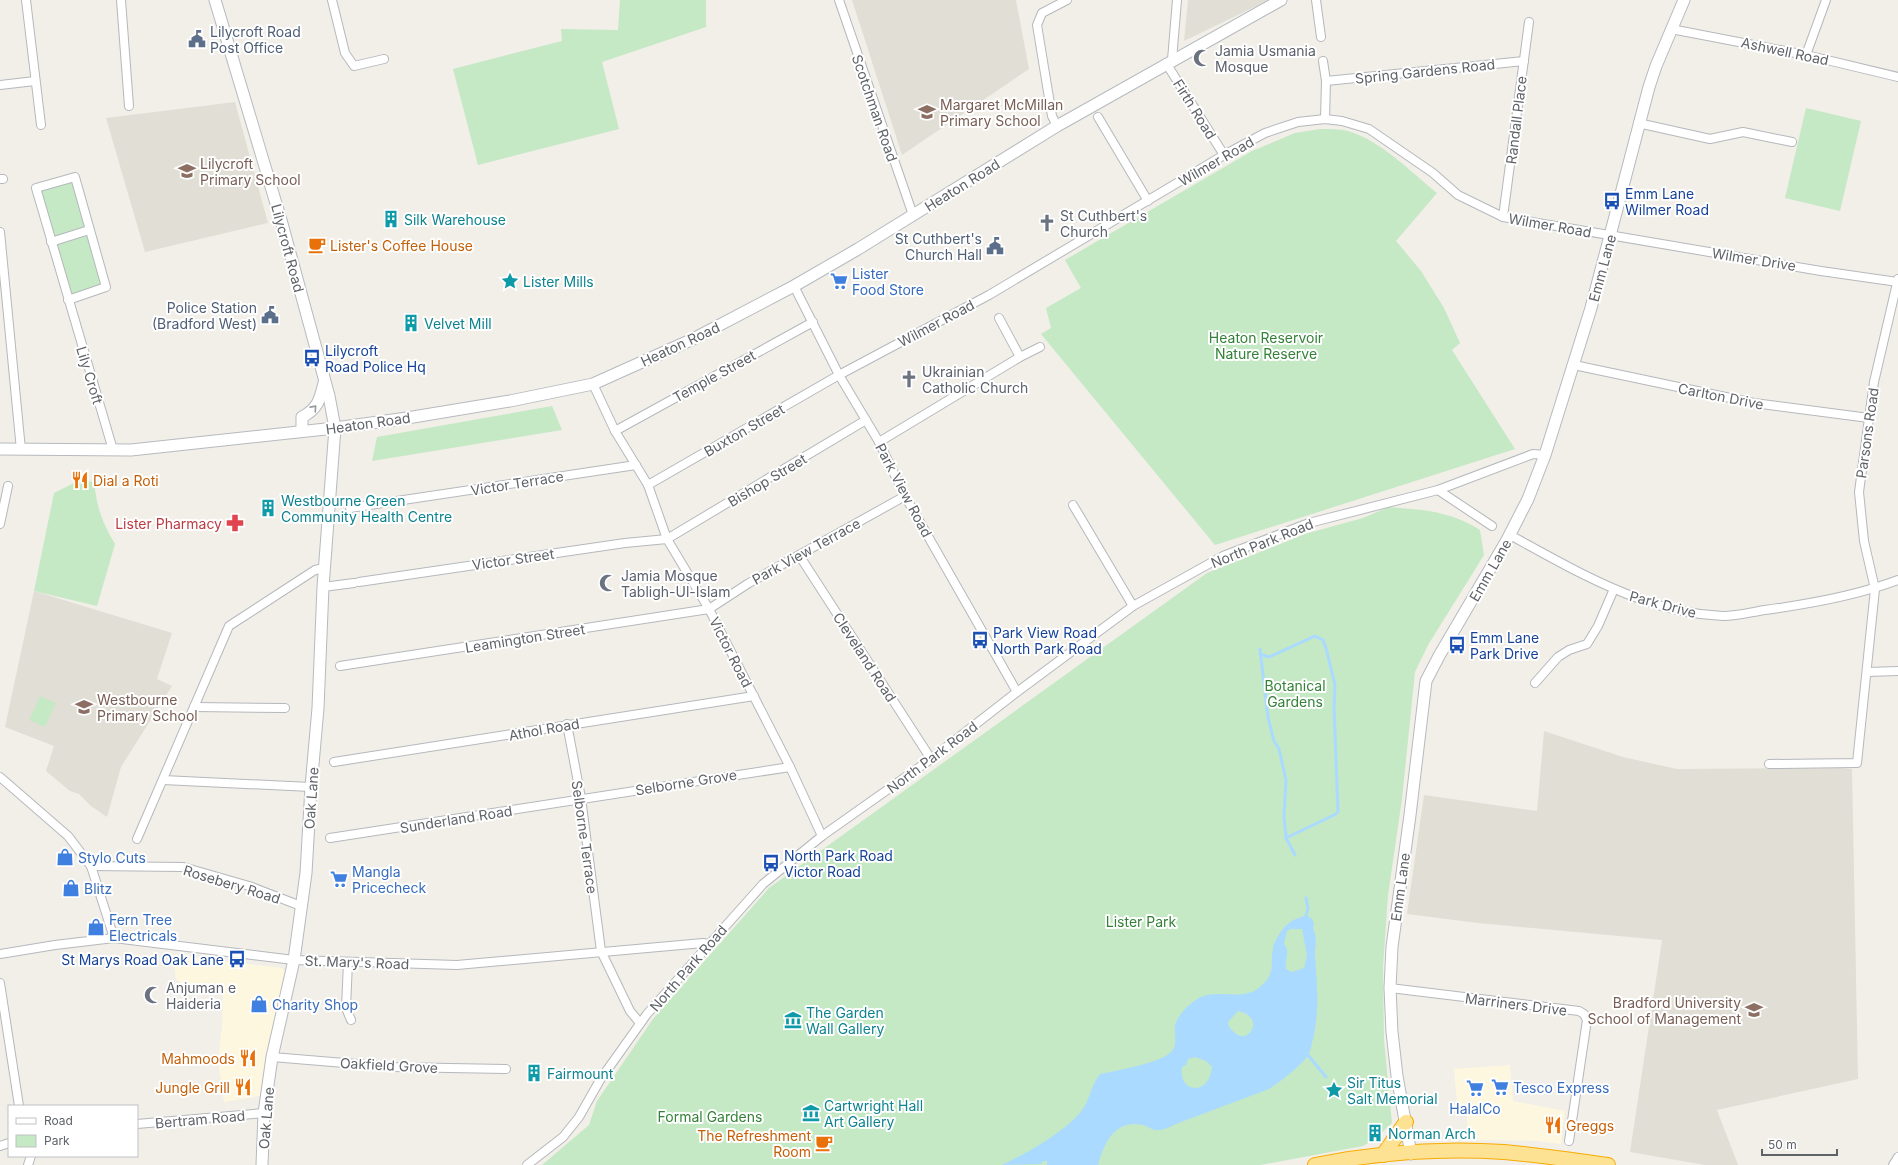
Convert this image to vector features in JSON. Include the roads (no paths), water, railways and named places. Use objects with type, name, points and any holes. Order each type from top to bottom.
[{"type":"highway","points":[[1383,1155],[1406,1122]]},
{"type":"highway","points":[[1315,1165],[1355,1162],[1383,1155],[1464,1151],[1504,1152],[1608,1165]]},
{"type":"street","points":[[26,0],[41,125]]},
{"type":"street","points":[[121,0],[130,106]]},
{"type":"street","name":"Lilycroft Road","points":[[215,0],[281,220],[325,381],[335,428]]},
{"type":"street","points":[[332,0],[345,53],[354,66],[384,59]]},
{"type":"street","name":"Scotchman Road","points":[[839,0],[913,215]]},
{"type":"street","points":[[1057,126],[1052,116],[1037,25],[1042,13],[1067,0]]},
{"type":"street","points":[[1169,62],[1177,0]]},
{"type":"street","name":"Heaton Road","points":[[0,449],[131,450],[335,428],[465,409],[593,384],[691,340],[794,286],[1057,126],[1281,0]]},
{"type":"street","points":[[1316,0],[1321,37]]},
{"type":"street","name":"Emm Lane","points":[[1410,1154],[1392,1032],[1390,988],[1392,946],[1426,681],[1510,535],[1528,499],[1545,455],[1574,365],[1611,235],[1638,123],[1656,66],[1684,0]]},
{"type":"street","points":[[1806,54],[1826,0]]},
{"type":"street","name":"Randall Place","points":[[1503,217],[1529,22]]},
{"type":"street","name":"Ashwell Road","points":[[1671,29],[1806,54],[1898,77]]},
{"type":"street","points":[[1324,61],[1326,80],[1325,119]]},
{"type":"street","name":"Spring Gardens Road","points":[[1326,80],[1524,61]]},
{"type":"street","name":"Firth Road","points":[[1169,62],[1224,156]]},
{"type":"street","points":[[0,85],[35,81]]},
{"type":"street","points":[[1098,117],[1148,201]]},
{"type":"street","name":"Wilmer Road","points":[[840,375],[989,295],[1265,133],[1298,122],[1325,119],[1342,121],[1369,129],[1433,173],[1458,195],[1503,217],[1611,235]]},
{"type":"street","points":[[1638,123],[1710,140],[1743,132],[1792,142]]},
{"type":"street","name":"Lily Croft","points":[[68,300],[106,287],[75,177],[36,188],[68,300],[113,450]]},
{"type":"street","points":[[51,242],[89,230]]},
{"type":"street","points":[[0,232],[21,450]]},
{"type":"street","name":"Wilmer Drive","points":[[1611,235],[1898,281]]},
{"type":"street","name":"Parsons Road","points":[[1875,589],[1864,541],[1859,492],[1874,382],[1898,281]]},
{"type":"street","name":"Park View Road","points":[[794,286],[840,375],[879,442],[905,496],[1017,692]]},
{"type":"street","points":[[999,318],[1020,357]]},
{"type":"street","name":"Temple Street","points":[[615,431],[813,322]]},
{"type":"street","points":[[879,442],[1020,357],[1040,347]]},
{"type":"street","name":"Carlton Drive","points":[[1574,365],[1754,403],[1869,418]]},
{"type":"street","name":"Buxton Street","points":[[648,484],[840,375]]},
{"type":"street","points":[[302,431],[302,417],[310,413],[319,403],[325,381]]},
{"type":"street","name":"Victor Road","points":[[593,384],[615,431],[648,484],[667,539],[709,609],[790,767],[822,836]]},
{"type":"street","name":"Bishop Street","points":[[667,539],[866,420]]},
{"type":"street","name":"Oak Lane","points":[[262,1165],[264,1113],[272,1057],[294,960],[306,873],[311,786],[318,708],[324,568],[335,428]]},
{"type":"street","points":[[1438,490],[1533,454],[1545,455]]},
{"type":"street","name":"Victor Terrace","points":[[350,508],[636,465]]},
{"type":"street","points":[[0,524],[2,506],[8,486]]},
{"type":"street","points":[[1438,490],[1492,526]]},
{"type":"street","name":"North Park Road","points":[[527,1165],[563,1137],[579,1116],[600,1080],[640,1023],[708,944],[763,884],[822,836],[930,760],[1017,692],[1133,606],[1223,556],[1316,521],[1438,490]]},
{"type":"street","name":"Park View Terrace","points":[[709,609],[749,583],[905,496]]},
{"type":"street","points":[[1073,505],[1133,606]]},
{"type":"street","name":"Park Drive","points":[[1510,535],[1614,589],[1641,600],[1678,610],[1725,616],[1800,606],[1875,589],[1898,580]]},
{"type":"street","name":"Victor Street","points":[[323,588],[625,543],[667,539]]},
{"type":"street","name":"Cleveland Road","points":[[799,555],[930,760]]},
{"type":"street","points":[[137,839],[229,626],[315,570],[324,568]]},
{"type":"street","points":[[1535,683],[1558,657],[1569,650],[1587,644],[1598,626],[1614,589]]},
{"type":"street","points":[[1769,764],[1857,763],[1875,589]]},
{"type":"street","name":"Leamington Street","points":[[340,666],[709,609]]},
{"type":"street","points":[[1867,672],[1898,671]]},
{"type":"street","name":"Athol Road","points":[[334,762],[567,724],[754,696]]},
{"type":"street","points":[[194,707],[285,708]]},
{"type":"street","name":"Selborne Terrace","points":[[567,724],[581,798],[601,951],[630,1011],[640,1023]]},
{"type":"street","name":"Selborne Grove","points":[[581,798],[790,767]]},
{"type":"street","points":[[0,777],[68,836],[91,866],[114,938]]},
{"type":"street","points":[[163,780],[311,786]]},
{"type":"street","name":"Sunderland Road","points":[[330,838],[581,798]]},
{"type":"street","name":"Rosebery Road","points":[[91,866],[183,867],[249,886],[301,906]]},
{"type":"street","name":"St. Mary's Road","points":[[0,954],[55,945],[114,938],[294,960],[457,965],[601,951],[703,943],[708,944]]},
{"type":"street","points":[[348,962],[346,1008],[351,1020]]},
{"type":"street","points":[[0,983],[19,1105]]},
{"type":"street","name":"Marriners Drive","points":[[1390,988],[1579,1011],[1584,1014],[1587,1020],[1569,1141]]},
{"type":"street","name":"Oakfield Grove","points":[[272,1057],[393,1067],[506,1069]]},
{"type":"street","name":"Bertram Road","points":[[138,1124],[264,1113]]},
{"type":"street","points":[[1893,1165],[1898,1157]]},
{"type":"water","points":[[1306,915],[1312,919],[1316,939],[1315,955],[1317,1010],[1315,1032],[1309,1054],[1290,1073],[1269,1089],[1164,1129],[1156,1130],[1143,1125],[1133,1124],[1118,1129],[1107,1141],[1098,1165],[1047,1165],[1047,1161],[1043,1161],[1041,1164],[1002,1165],[1034,1148],[1069,1124],[1084,1107],[1100,1074],[1126,1069],[1157,1060],[1170,1053],[1175,1046],[1176,1022],[1189,1005],[1196,1000],[1206,995],[1214,994],[1246,994],[1260,987],[1268,978],[1270,973],[1273,948],[1279,934],[1291,922]],"holes":[[[1291,929],[1302,929],[1307,955],[1304,968],[1292,972],[1286,969],[1287,950],[1284,944],[1287,931]],[[1238,1011],[1247,1014],[1252,1019],[1253,1024],[1249,1034],[1239,1036],[1231,1029],[1228,1022]],[[1195,1057],[1206,1061],[1212,1067],[1210,1077],[1200,1087],[1194,1088],[1189,1086],[1182,1076],[1182,1067],[1186,1065],[1188,1059]]]},
{"type":"waterway","points":[[1260,654],[1269,657],[1315,636],[1323,640],[1335,685],[1334,707],[1338,811],[1336,814],[1286,838]]},
{"type":"waterway","points":[[1260,649],[1268,717],[1274,741],[1279,749],[1286,780],[1284,816],[1286,838],[1295,855]]},
{"type":"waterway","points":[[1306,898],[1308,909],[1306,915]]},
{"type":"waterway","points":[[1308,1055],[1326,1077]]},
{"type":"place","name":"Lilycroft Road Post Office","points":[[197,39]]},
{"type":"place","name":"Jamia Usmania Mosque","points":[[1202,58]]},
{"type":"place","name":"Margaret McMillan Primary School","points":[[927,112]]},
{"type":"place","name":"Lilycroft Primary School","points":[[187,171]]},
{"type":"place","name":"Emm Lane Wilmer Road","points":[[1612,201]]},
{"type":"place","name":"Silk Warehouse","points":[[391,219]]},
{"type":"place","name":"St Cuthbert's Church","points":[[1047,223]]},
{"type":"place","name":"Lister's Coffee House","points":[[317,245]]},
{"type":"place","name":"St Cuthbert's Church Hall","points":[[995,246]]},
{"type":"place","name":"Lister Mills","points":[[510,281]]},
{"type":"place","name":"Lister Food Store","points":[[839,281]]},
{"type":"place","name":"Police Station (Bradford West)","points":[[270,315]]},
{"type":"place","name":"Velvet Mill","points":[[411,323]]},
{"type":"place","name":"Lilycroft Road Police Hq","points":[[312,358]]},
{"type":"place","name":"Ukrainian Catholic Church","points":[[909,379]]},
{"type":"place","name":"Dial a Roti","points":[[80,480]]},
{"type":"place","name":"Westbourne Green Community Health Centre","points":[[268,508]]},
{"type":"place","name":"Lister Pharmacy","points":[[235,523]]},
{"type":"place","name":"Jamia Mosque Tabligh-Ul-Islam","points":[[608,583]]},
{"type":"place","name":"Park View Road North Park Road","points":[[980,640]]},
{"type":"place","name":"Emm Lane Park Drive","points":[[1457,645]]},
{"type":"place","name":"Westbourne Primary School","points":[[84,707]]},
{"type":"place","name":"Stylo Cuts","points":[[65,857]]},
{"type":"place","name":"North Park Road Victor Road","points":[[771,863]]},
{"type":"place","name":"Mangla Pricecheck","points":[[339,879]]},
{"type":"place","name":"Blitz","points":[[71,888]]},
{"type":"place","name":"Fern Tree Electricals","points":[[96,927]]},
{"type":"place","name":"St Marys Road Oak Lane","points":[[237,959]]},
{"type":"place","name":"Anjuman e Haideria","points":[[153,995]]},
{"type":"place","name":"Charity Shop","points":[[259,1004]]},
{"type":"place","name":"Bradford University School of Management","points":[[1754,1010]]},
{"type":"place","name":"The Garden Wall Gallery","points":[[793,1020]]},
{"type":"place","name":"Mahmoods","points":[[248,1058]]},
{"type":"place","name":"Fairmount","points":[[534,1073]]},
{"type":"place","name":"Jungle Grill","points":[[243,1087]]},
{"type":"place","name":"Tesco Express","points":[[1500,1087]]},
{"type":"place","name":"HalalCo","points":[[1475,1088]]},
{"type":"place","name":"Sir Titus Salt Memorial","points":[[1334,1090]]},
{"type":"place","name":"Cartwright Hall Art Gallery","points":[[811,1113]]},
{"type":"place","name":"Greggs","points":[[1553,1125]]},
{"type":"place","name":"Norman Arch","points":[[1375,1133]]},
{"type":"place","name":"The Refreshment Room","points":[[824,1143]]},
{"type":"park label","name":"Heaton Reservoir Nature Reserve","points":[[1266,346]]},
{"type":"park label","name":"Botanical Gardens","points":[[1295,694]]},
{"type":"park label","name":"Lister Park","points":[[1141,921]]},
{"type":"park label","name":"Formal Gardens","points":[[710,1116]]}]
